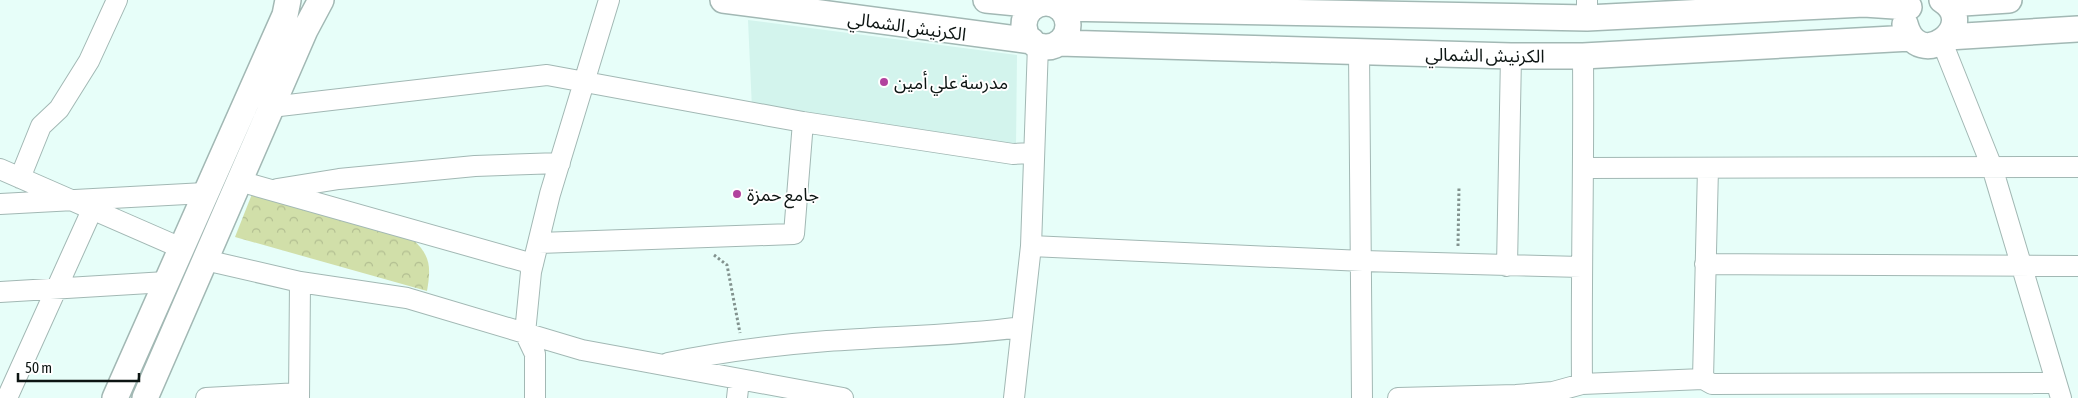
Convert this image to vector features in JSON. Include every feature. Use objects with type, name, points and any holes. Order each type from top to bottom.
[{"type":"main road","points":[[116,398],[284,15],[288,0]]},
{"type":"main road","name":"الكرنيش الشمالي","points":[[723,0],[1043,43],[1511,56],[1583,56],[1911,38],[1926,45],[1945,40],[2078,29]]},
{"type":"main road","points":[[986,0],[1049,4],[1587,9],[1912,3],[1904,23],[1911,38]]},
{"type":"main road","points":[[1945,2],[2010,0]]},
{"type":"main road","points":[[1945,2],[1953,14],[1954,22],[1945,40]]},
{"type":"main road","points":[[145,398],[272,107],[322,3]]},
{"type":"main road","points":[[1049,4],[1067,16],[1069,23],[1068,31],[1043,43],[1025,29],[1024,22],[1030,10],[1049,4]]},
{"type":"street","points":[[20,178],[41,126],[59,109],[89,61],[118,0]]},
{"type":"street","points":[[535,398],[535,354],[525,333],[533,264],[550,194],[586,82],[609,0]]},
{"type":"street","points":[[1398,398],[1553,395],[1582,384],[1887,391],[2058,390],[1992,167],[1945,40]]},
{"type":"street","points":[[1014,398],[1031,246],[1033,153],[1043,43]]},
{"type":"street","points":[[1359,51],[1363,261],[1362,398]]},
{"type":"street","points":[[1507,266],[1511,56]]},
{"type":"street","points":[[1582,384],[1583,56]]},
{"type":"street","points":[[272,107],[547,75],[803,122],[1013,154],[1033,153]]},
{"type":"street","points":[[539,243],[794,234],[803,122]]},
{"type":"street","points":[[270,190],[339,179],[475,166],[560,163]]},
{"type":"street","points":[[1584,168],[2078,168]]},
{"type":"street","points":[[1707,387],[1705,264],[1708,168]]},
{"type":"street","points":[[0,169],[181,248]]},
{"type":"street","points":[[239,181],[533,264]]},
{"type":"street","points":[[0,204],[205,193]]},
{"type":"street","points":[[7,398],[92,210]]},
{"type":"street","points":[[1031,246],[1363,261],[1581,267]]},
{"type":"street","points":[[205,260],[300,282],[407,298],[582,350],[659,365],[738,389],[843,398]]},
{"type":"street","points":[[1705,264],[2020,264],[2078,266]]},
{"type":"street","points":[[0,292],[166,282]]},
{"type":"street","points":[[206,398],[299,395],[300,282]]},
{"type":"street","points":[[659,365],[744,351],[828,341],[988,332],[1022,327]]},
{"type":"path","points":[[1458,264],[1459,186]]},
{"type":"path","points":[[687,238],[727,265],[744,351]]},
{"type":"shaded area","name":"مدرسة علي أمين","points":[[748,20],[1017,55],[1016,148],[752,109]]},
{"type":"green space","points":[[252,194],[412,239],[423,251],[428,262],[427,291],[235,237]]},
{"type":"place","name":"مدرسة علي أمين","points":[[884,82]]},
{"type":"place","name":"جامع حمزة","points":[[737,194]]}]
